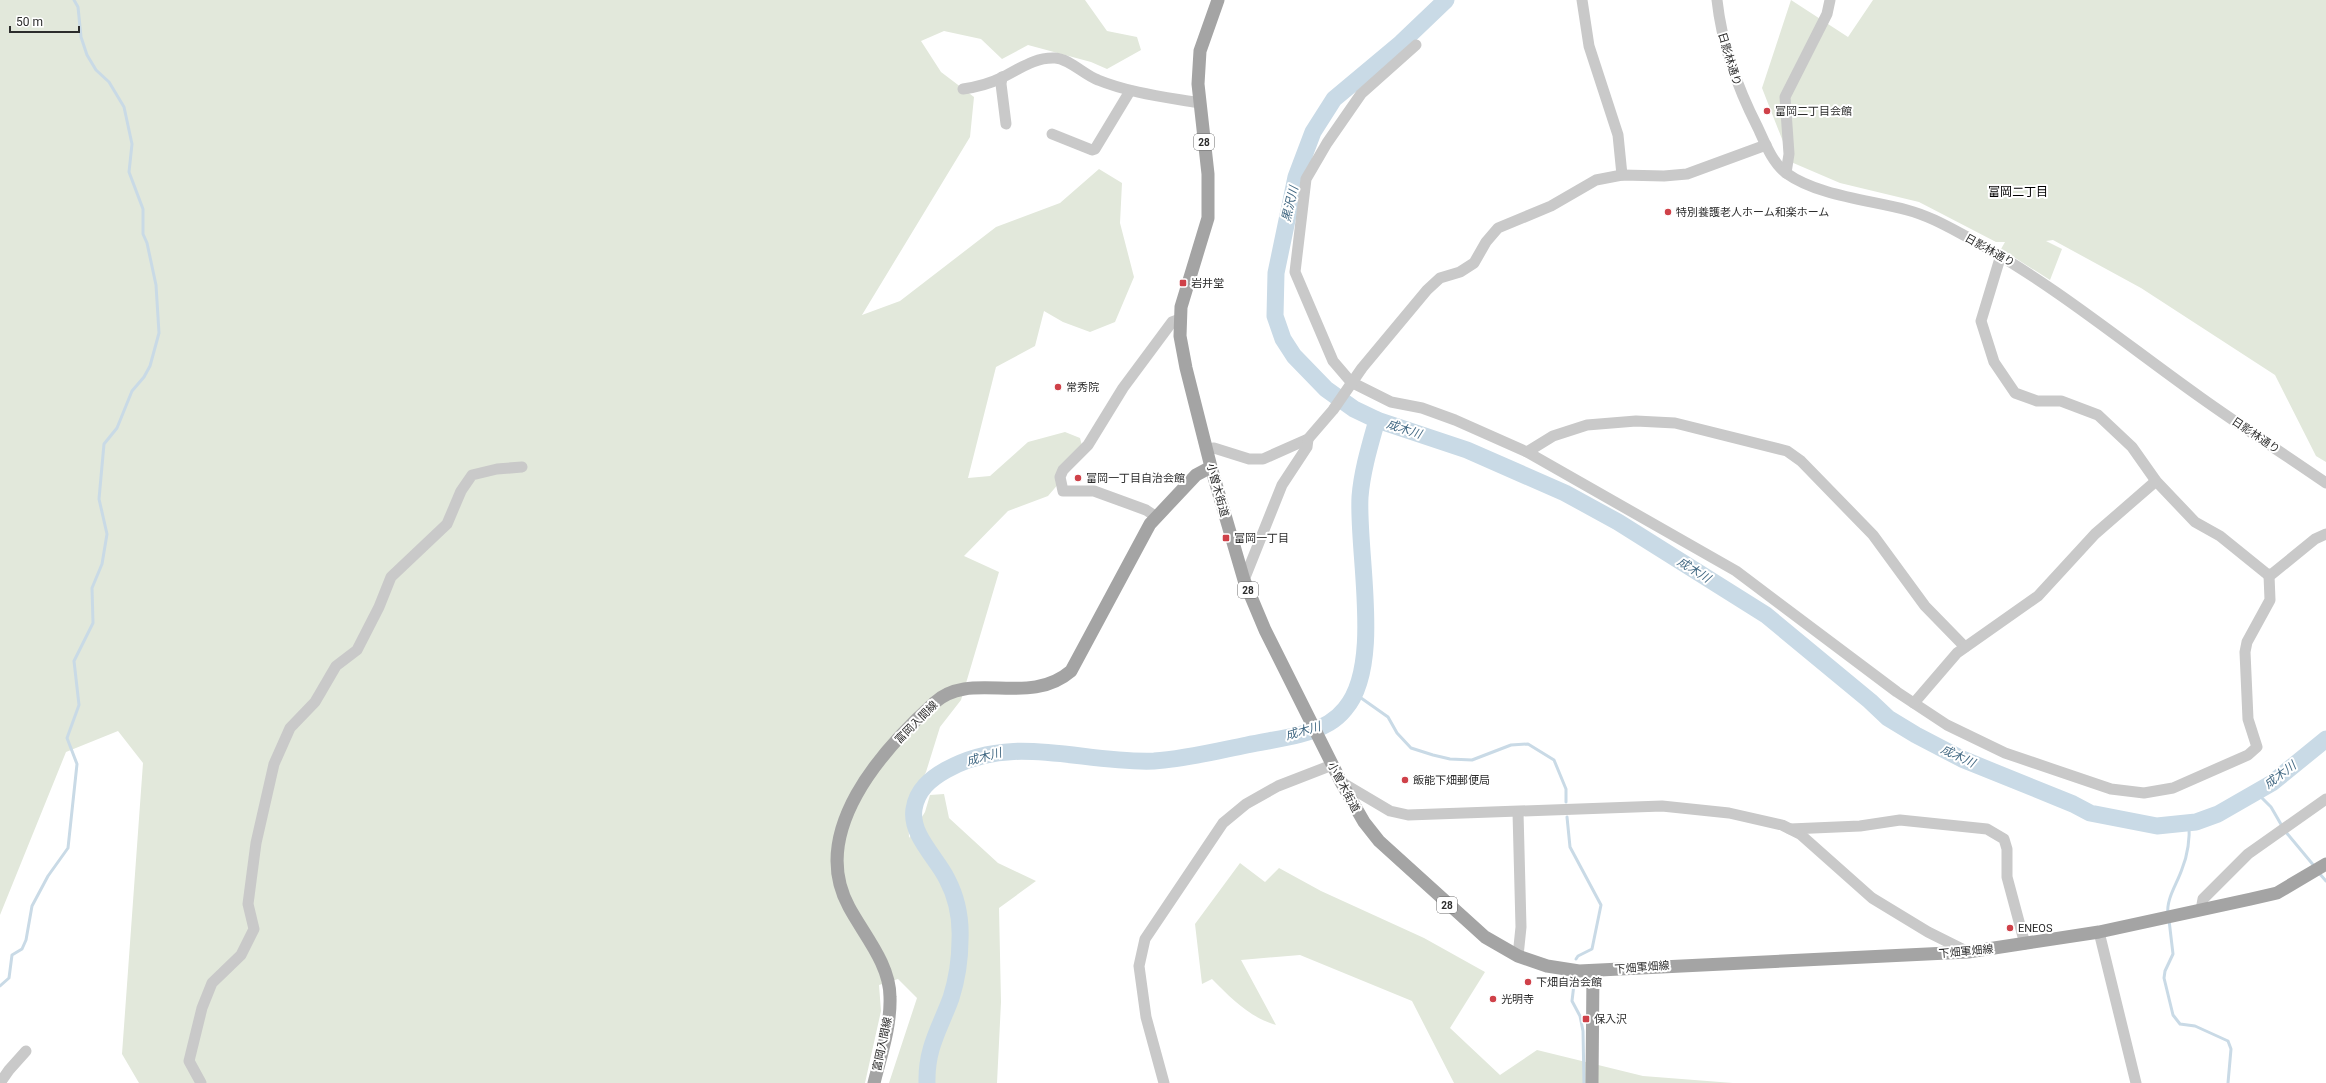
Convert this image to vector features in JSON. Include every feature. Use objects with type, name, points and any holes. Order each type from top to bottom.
[{"type":"main road","name":"小曽木街道","points":[[1218,0],[1200,52],[1198,84],[1208,174],[1208,218],[1204,238],[1184,297],[1180,319],[1183,354],[1211,467],[1244,580],[1265,630],[1341,782],[1364,822],[1379,841],[1485,937],[1518,956],[1547,966],[1593,971]]},
{"type":"main road","name":"富岡入間線","points":[[874,1083],[886,1034],[890,997],[889,984],[876,954],[848,906],[838,879],[838,852],[841,835],[858,790],[867,776],[891,747],[935,702],[945,695],[965,689],[1036,688],[1050,685],[1071,671],[1081,657],[1142,538],[1155,516],[1196,475],[1211,467]]},
{"type":"main road","name":"下畑軍畑線","points":[[1593,971],[1968,952],[2025,944],[2099,932],[2277,893],[2326,864]]},
{"type":"main road","points":[[1592,1083],[1593,971]]},
{"type":"street","points":[[1582,0],[1589,46],[1618,135],[1622,175]]},
{"type":"street","name":"日影林通り","points":[[1717,0],[1723,42],[1740,90],[1766,145],[1779,166],[1786,173],[1812,186],[1835,194],[1926,216],[2001,256],[2043,282],[2201,397],[2326,483]]},
{"type":"street","points":[[1786,173],[1789,154],[1785,97],[1827,14],[1830,0]]},
{"type":"street","points":[[1416,45],[1361,94],[1327,143],[1306,179],[1295,272],[1333,361],[1351,382],[1391,402],[1422,408],[1455,420],[1527,452],[1745,576],[1880,680],[1947,725],[1992,747],[2076,778],[2118,790],[2144,793],[2173,788],[2248,755],[2257,747],[2248,719],[2245,652],[2247,642],[2270,600],[2269,575],[2220,536],[2195,522],[2156,481],[2132,447],[2098,415],[2061,401],[2037,401],[2015,393],[1994,362],[1981,321],[2001,256]]},
{"type":"street","points":[[963,89],[981,86],[1002,77],[1016,68],[1040,60],[1055,58],[1064,60],[1097,80],[1130,91],[1199,103]]},
{"type":"street","points":[[1002,77],[1001,84],[1006,124]]},
{"type":"street","points":[[1052,134],[1092,150],[1095,149],[1130,91]]},
{"type":"street","points":[[1207,449],[1214,448],[1249,459],[1263,459],[1308,439],[1346,393],[1351,382],[1427,290],[1440,278],[1460,272],[1474,263],[1486,242],[1498,228],[1546,208],[1596,180],[1622,175],[1664,176],[1687,174],[1766,145]]},
{"type":"street","points":[[1155,516],[1146,510],[1094,491],[1063,491],[1060,477],[1063,470],[1088,445],[1123,388],[1172,322],[1180,319]]},
{"type":"street","points":[[1527,452],[1553,436],[1587,425],[1636,421],[1675,423],[1787,451],[1801,461],[1873,535],[1926,606],[1965,646]]},
{"type":"street","points":[[1244,580],[1282,486],[1307,447],[1308,439]]},
{"type":"street","points":[[201,1083],[190,1061],[202,1008],[212,983],[241,955],[254,929],[248,904],[256,842],[274,764],[290,728],[315,702],[336,666],[357,650],[379,607],[391,577],[447,524],[461,491],[472,475],[497,469],[522,467]]},
{"type":"street","points":[[1914,703],[1950,660],[1965,646],[2038,596],[2095,534],[2156,481]]},
{"type":"street","points":[[2269,575],[2315,539],[2326,534]]},
{"type":"street","points":[[1164,1083],[1146,1017],[1140,966],[1145,939],[1223,824],[1246,804],[1278,786],[1331,762]]},
{"type":"street","points":[[1341,782],[1383,807],[1398,814],[1420,815],[1662,806],[1729,813],[1782,825],[1800,834],[1872,898],[1928,932],[1968,952]]},
{"type":"street","points":[[2201,910],[2203,899],[2248,854],[2326,799]]},
{"type":"street","points":[[1518,812],[1521,927],[1518,956]]},
{"type":"street","points":[[1790,828],[1860,826],[1900,820],[1987,829],[2004,839],[2007,849],[2007,877],[2025,944]]},
{"type":"street","points":[[2099,932],[2136,1083]]},
{"type":"street","points":[[0,1083],[8,1070],[26,1051]]},
{"type":"shaded area","points":[[0,0],[1085,0],[1107,31],[1137,37],[1141,50],[1107,69],[1091,62],[1028,45],[1002,59],[981,39],[944,31],[921,41],[941,72],[974,97],[970,137],[862,315],[900,301],[996,227],[1060,203],[1099,169],[1122,183],[1120,223],[1134,277],[1115,322],[1090,332],[1063,322],[1044,311],[1035,346],[996,367],[968,478],[990,476],[1028,442],[1065,432],[1080,438],[1084,454],[1048,496],[1008,511],[964,556],[999,572],[961,700],[940,727],[926,772],[908,807],[909,838],[925,812],[930,795],[944,794],[949,818],[998,863],[1036,881],[999,908],[1001,1002],[997,1083],[889,1083],[917,998],[898,979],[879,985],[881,1011],[865,1083],[139,1083],[122,1054],[143,763],[118,731],[66,752],[0,915]]},
{"type":"shaded area","points":[[1791,0],[1848,37],[1873,0],[2326,0],[2326,462],[2316,456],[2275,375],[2141,288],[2053,240],[2046,241],[2062,249],[2050,280],[2001,249],[2005,242],[1996,242],[1919,202],[1840,183],[1791,162],[1762,88]]},
{"type":"shaded area","points":[[1240,863],[1265,882],[1279,868],[1321,891],[1424,938],[1485,972],[1450,1028],[1500,1075],[1537,1050],[1643,1076],[1733,1083],[1454,1083],[1412,1001],[1300,955],[1241,960],[1276,1025],[1266,1022],[1241,1006],[1212,979],[1202,984],[1195,924]]},
{"type":"waterway","points":[[0,986],[9,978],[12,955],[22,949],[26,940],[32,906],[48,876],[68,848],[77,764],[67,738],[79,705],[74,661],[93,623],[92,588],[102,564],[107,534],[99,499],[104,444],[117,428],[132,391],[144,377],[150,366],[159,333],[156,285],[147,243],[143,234],[143,209],[129,172],[132,144],[124,107],[109,82],[96,70],[87,55],[81,37],[78,7],[74,0]]},
{"type":"waterway","name":"成木川","points":[[1446,0],[1401,43],[1334,99],[1313,132],[1296,177],[1276,273],[1275,316],[1283,339],[1294,356],[1326,389],[1354,409],[1377,420],[1467,450],[1565,493],[1618,522],[1766,615],[1870,701],[1888,718],[1916,735],[1962,759],[2073,804],[2090,813],[2157,826],[2196,822],[2218,814],[2272,783],[2326,739]]},
{"type":"waterway","name":"成木川","points":[[927,1083],[927,1071],[931,1049],[955,984],[959,962],[960,932],[958,909],[950,886],[943,871],[925,846],[916,828],[914,809],[921,791],[930,781],[946,770],[972,759],[997,753],[1023,751],[1048,752],[1127,761],[1166,760],[1300,735],[1320,728],[1335,719],[1345,709],[1356,690],[1363,665],[1366,638],[1366,608],[1360,521],[1360,497],[1364,468],[1377,420]]},
{"type":"waterway","points":[[1354,693],[1388,717],[1397,733],[1411,748],[1433,755],[1450,759],[1472,760],[1511,745],[1528,744],[1554,760],[1566,789],[1566,802]]},
{"type":"waterway","points":[[2256,792],[2271,807],[2282,826]]},
{"type":"waterway","points":[[1567,817],[1570,847],[1601,905],[1592,949],[1578,956],[1576,959]]},
{"type":"waterway","points":[[2168,914],[2170,897],[2182,869],[2187,852],[2189,841],[2189,823]]},
{"type":"waterway","points":[[2285,831],[2315,867]]},
{"type":"waterway","points":[[2319,873],[2326,881]]},
{"type":"waterway","points":[[2169,920],[2173,954],[2165,971],[2164,978],[2173,1015],[2180,1024],[2195,1026],[2228,1041],[2231,1049],[2228,1083]]},
{"type":"waterway","points":[[1574,984],[1572,1001],[1580,1016],[1583,1031],[1584,1083]]},
{"type":"place","name":"富岡二丁目会館","points":[[1767,111]]},
{"type":"place","name":"特別養護老人ホーム和楽ホーム","points":[[1668,212]]},
{"type":"place","name":"岩井堂","points":[[1183,283]]},
{"type":"place","name":"常秀院","points":[[1058,387]]},
{"type":"place","name":"富岡一丁目自治会館","points":[[1078,478]]},
{"type":"place","name":"富岡一丁目","points":[[1226,538]]},
{"type":"place","name":"飯能下畑郵便局","points":[[1405,780]]},
{"type":"place","name":"ENEOS","points":[[2010,928]]},
{"type":"place","name":"下畑自治会館","points":[[1528,982]]},
{"type":"place","name":"光明寺","points":[[1493,999]]},
{"type":"place","name":"保入沢","points":[[1586,1019]]},
{"type":"district","name":"富岡二丁目","points":[[2018,192]]},
{"type":"water label","name":"黒沢川","points":[[1290,204]]}]
